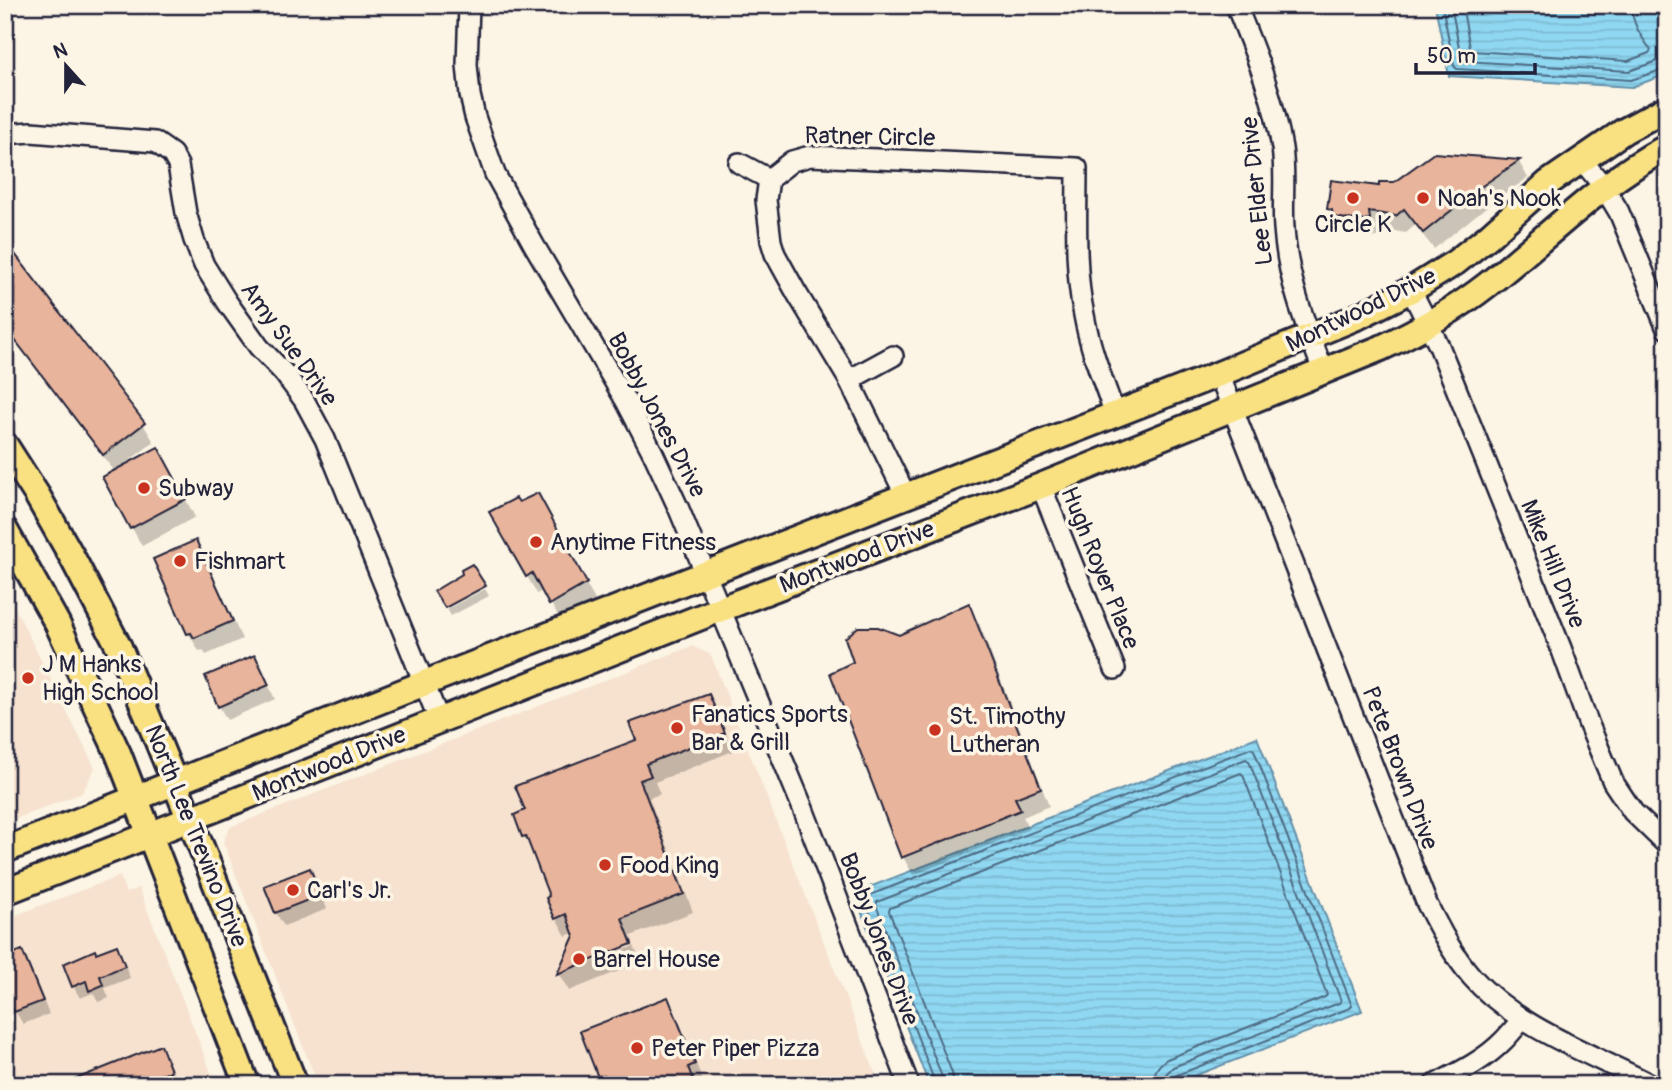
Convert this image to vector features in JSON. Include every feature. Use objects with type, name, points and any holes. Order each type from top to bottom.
[{"type":"main road","name":"Montwood Drive","points":[[5,850],[425,683],[1219,374],[1357,317],[1411,290],[1456,262],[1548,183],[1625,131],[1667,108]]},
{"type":"main road","name":"Montwood Drive","points":[[5,892],[721,609],[1041,486],[1381,348],[1428,326],[1485,287],[1604,187],[1648,157],[1667,148]]},
{"type":"main road","name":"North Lee Trevino Drive","points":[[5,445],[58,531],[119,647],[295,1085]]},
{"type":"main road","name":"North Lee Trevino Drive","points":[[5,530],[57,622],[117,753],[247,1085]]},
{"type":"street","name":"Bobby Jones Drive","points":[[469,5],[467,65],[470,95],[495,174],[627,403],[668,485],[807,818],[909,1085]]},
{"type":"street","name":"Lee Elder Drive","points":[[1236,5],[1274,105],[1282,150],[1286,256],[1293,287],[1324,373]]},
{"type":"street","name":"Amy Sue Drive","points":[[5,134],[31,132],[155,142],[172,154],[178,165],[186,213],[204,265],[226,302],[259,347],[284,373],[304,400],[325,439],[439,720]]},
{"type":"street","name":"Ratner Circle","points":[[769,179],[792,161],[810,156],[1077,168],[1078,243],[1083,313],[1115,414]]},
{"type":"street","points":[[1581,159],[1604,187],[1619,212],[1667,329]]},
{"type":"street","points":[[739,163],[769,179],[766,200],[775,254],[849,380],[906,496]]},
{"type":"street","name":"Mike Hill Drive","points":[[1411,290],[1439,346],[1614,782],[1633,812],[1667,845]]},
{"type":"street","points":[[849,380],[893,356]]},
{"type":"street","name":"Pete Brown Drive","points":[[1219,374],[1427,904],[1444,938],[1472,976],[1522,1020],[1651,1085]]},
{"type":"street","name":"Hugh Royer Place","points":[[1041,486],[1115,669]]},
{"type":"street","points":[[1434,1085],[1492,1051],[1522,1020]]},
{"type":"shaded area","name":"J M Hanks High School","points":[[5,588],[95,768],[82,793],[5,823]]},
{"type":"shaded area","points":[[692,646],[711,655],[880,1085],[318,1085],[223,842],[230,827]]},
{"type":"shaded area","points":[[120,876],[126,893],[139,888],[216,1085],[5,1085],[5,919]]},
{"type":"water","points":[[1435,5],[1656,5],[1667,33],[1667,74],[1632,87],[1449,76]]},
{"type":"water","points":[[1257,737],[1362,1011],[1171,1085],[929,1085],[854,893]]},
{"type":"building","name":"Noah's Nook","points":[[1434,153],[1520,160],[1423,233],[1404,209],[1396,216],[1369,212],[1370,219],[1362,221],[1333,217],[1332,210],[1327,209],[1331,180],[1379,186],[1379,182],[1394,182]]},
{"type":"building","points":[[5,241],[145,423],[103,455],[5,327]]},
{"type":"building","name":"Subway","points":[[158,447],[186,499],[130,529],[102,477]]},
{"type":"building","name":"Anytime Fitness","points":[[538,493],[587,583],[549,605],[532,573],[526,577],[489,512],[516,498],[519,502]]},
{"type":"building","points":[[196,540],[233,621],[194,638],[191,633],[187,634],[153,559]]},
{"type":"building","points":[[472,564],[486,586],[445,608],[434,591],[462,574],[461,570]]},
{"type":"building","name":"St. Timothy Lutheran","points":[[969,603],[1041,788],[1015,798],[1021,810],[901,858],[830,673],[853,662],[845,638],[858,627],[878,627],[899,635]]},
{"type":"building","points":[[255,655],[269,685],[218,707],[205,676]]},
{"type":"building","name":"Food King","points":[[709,694],[725,733],[646,764],[651,776],[640,780],[684,894],[622,918],[632,944],[557,974],[574,936],[566,914],[555,919],[526,836],[522,837],[514,815],[525,810],[515,786],[636,740],[629,723]]},
{"type":"building","name":"Carl's Jr.","points":[[310,868],[321,895],[275,913],[264,886]]},
{"type":"building","points":[[117,945],[125,966],[100,976],[103,985],[89,991],[86,981],[72,987],[63,964],[95,950],[96,953]]},
{"type":"building","points":[[22,950],[43,1001],[14,1012],[5,990],[5,957]]},
{"type":"building","name":"Peter Piper Pizza","points":[[668,997],[695,1064],[688,1067],[695,1085],[601,1085],[580,1031]]},
{"type":"building","points":[[161,1045],[171,1071],[147,1080],[148,1085],[61,1085]]},
{"type":"place","name":"Circle K","points":[[1353,198]]},
{"type":"place","name":"Noah's Nook","points":[[1423,198]]},
{"type":"place","name":"Subway","points":[[144,488]]},
{"type":"place","name":"Anytime Fitness","points":[[536,542]]},
{"type":"place","name":"Fishmart","points":[[180,561]]},
{"type":"place","name":"J M Hanks High School","points":[[28,678]]},
{"type":"place","name":"Fanatics Sports Bar & Grill","points":[[677,728]]},
{"type":"place","name":"St. Timothy Lutheran","points":[[935,730]]},
{"type":"place","name":"Food King","points":[[605,865]]},
{"type":"place","name":"Carl's Jr.","points":[[293,890]]},
{"type":"place","name":"Barrel House","points":[[579,959]]},
{"type":"place","name":"Peter Piper Pizza","points":[[637,1048]]}]
